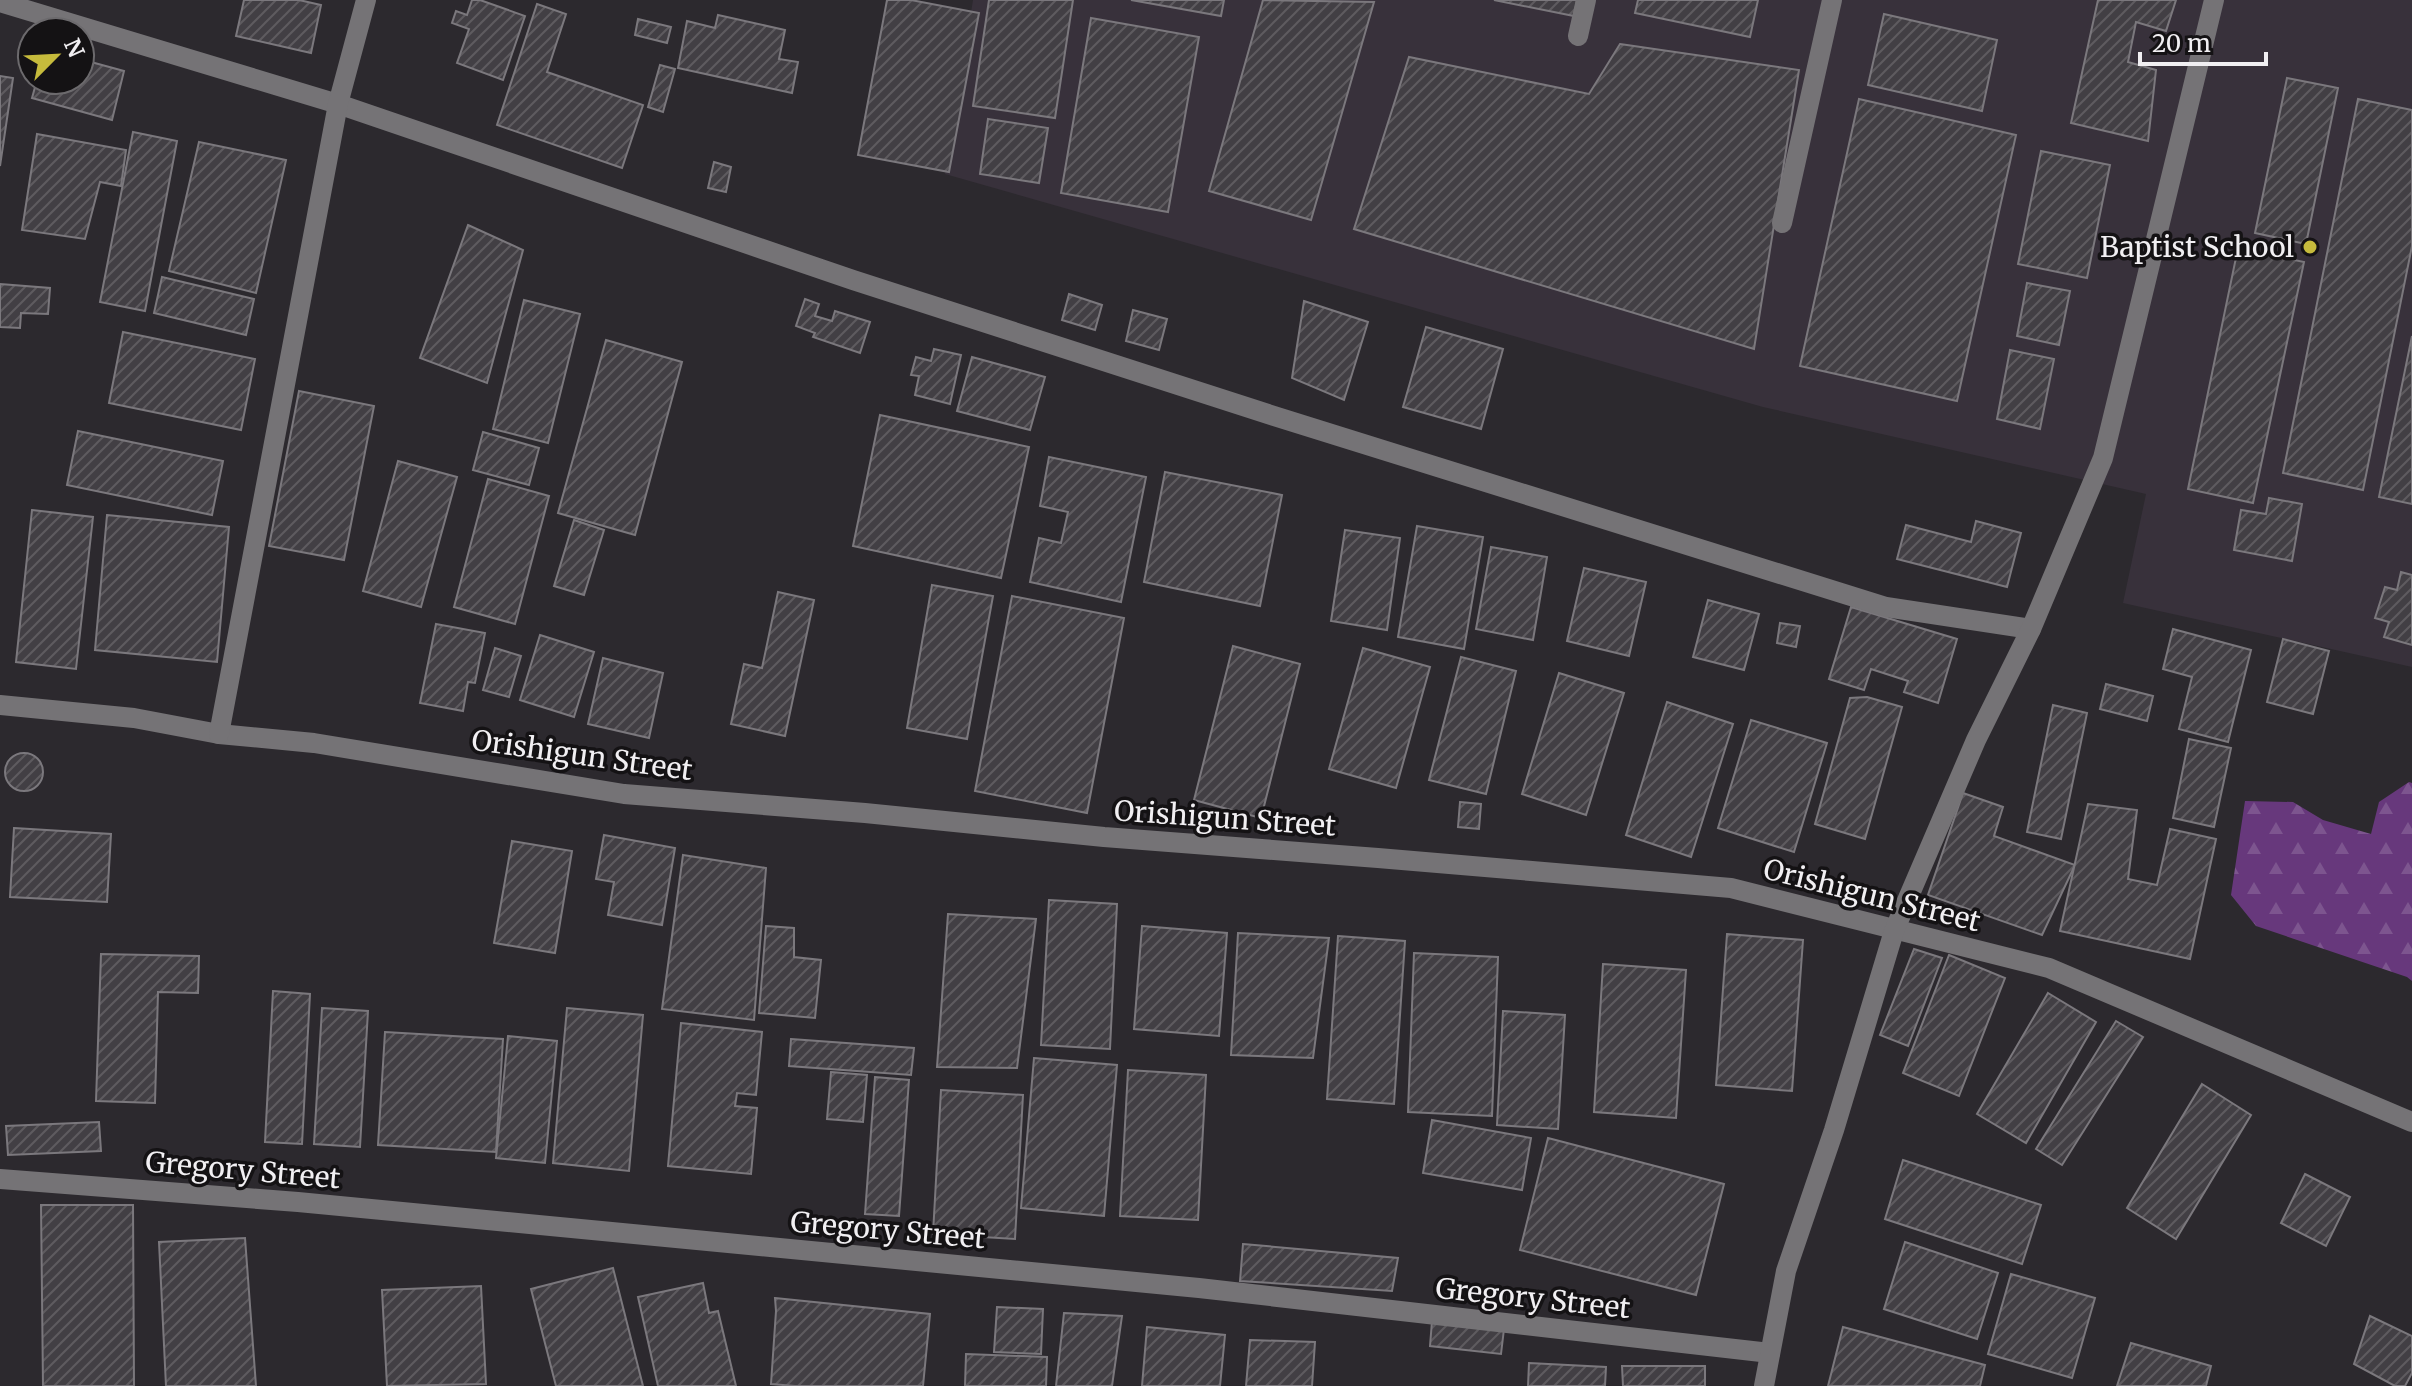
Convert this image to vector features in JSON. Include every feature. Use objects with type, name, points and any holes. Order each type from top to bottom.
[{"type":"street","points":[[219,734],[338,104],[366,0]]},
{"type":"street","points":[[1578,36],[1586,0]]},
{"type":"street","points":[[1782,223],[1832,0]]},
{"type":"street","points":[[1764,1386],[1786,1271],[1834,1130],[1894,931],[1976,740],[2031,629],[2103,458],[2214,0]]},
{"type":"street","points":[[0,2],[338,104],[868,285],[1886,607],[2031,629]]},
{"type":"street","name":"Orishigun Street","points":[[0,705],[134,718],[219,734],[314,743],[624,794],[1731,888],[2049,968],[2412,1122]]},
{"type":"street","name":"Gregory Street","points":[[0,1179],[298,1202],[1184,1287],[1770,1353]]},
{"type":"shaded area","points":[[973,0],[2412,0],[2412,667],[2123,603],[2146,494],[1763,407],[945,174]]},
{"type":"green space","points":[[2412,783],[2412,981],[2256,926],[2231,895],[2245,801],[2293,802],[2323,820],[2371,834],[2379,802]]},
{"type":"building","points":[[244,0],[299,0],[321,5],[311,53],[236,36]]},
{"type":"building","points":[[472,0],[525,16],[503,80],[457,63],[469,29],[452,23],[456,11],[467,15]]},
{"type":"building","points":[[887,0],[911,0],[979,13],[949,172],[858,155]]},
{"type":"building","points":[[989,0],[1073,0],[1055,118],[973,106]]},
{"type":"building","points":[[1131,0],[1224,0],[1221,16]]},
{"type":"building","points":[[1263,0],[1374,2],[1311,220],[1209,191]]},
{"type":"building","points":[[1494,0],[1577,0],[1574,16]]},
{"type":"building","points":[[1638,0],[1758,0],[1750,37],[1635,13]]},
{"type":"building","points":[[2098,0],[2176,0],[2166,31],[2136,22],[2128,62],[2156,70],[2148,141],[2071,123]]},
{"type":"building","points":[[537,4],[566,14],[547,72],[643,105],[622,168],[497,125]]},
{"type":"building","points":[[1884,14],[1997,40],[1982,111],[1868,85]]},
{"type":"building","points":[[718,15],[785,30],[779,59],[798,62],[792,93],[678,68],[687,21],[715,28]]},
{"type":"building","points":[[1091,18],[1199,37],[1168,212],[1061,193]]},
{"type":"building","points":[[638,19],[671,27],[667,43],[635,35]]},
{"type":"building","points":[[1620,44],[1799,70],[1754,349],[1354,229],[1409,57],[1589,94]]},
{"type":"building","points":[[96,63],[124,71],[112,120],[32,98],[96,96]]},
{"type":"building","points":[[660,65],[675,69],[663,112],[648,107]]},
{"type":"building","points":[[0,76],[13,78],[0,166]]},
{"type":"building","points":[[2287,78],[2338,88],[2306,244],[2255,233]]},
{"type":"building","points":[[1859,99],[2016,135],[1957,401],[1800,366]]},
{"type":"building","points":[[2358,99],[2412,110],[2412,246],[2363,490],[2283,473]]},
{"type":"building","points":[[988,119],[1048,128],[1039,183],[980,174]]},
{"type":"building","points":[[133,132],[177,141],[145,311],[100,302]]},
{"type":"building","points":[[37,134],[126,150],[121,186],[100,182],[85,239],[22,230]]},
{"type":"building","points":[[199,142],[286,160],[256,293],[169,271]]},
{"type":"building","points":[[2041,151],[2110,165],[2087,278],[2018,264]]},
{"type":"building","points":[[714,162],[731,167],[726,192],[708,188]]},
{"type":"building","points":[[468,225],[523,250],[487,383],[420,358]]},
{"type":"building","points":[[2238,248],[2304,262],[2253,503],[2188,489]]},
{"type":"building","points":[[162,277],[254,299],[246,335],[154,313]]},
{"type":"building","points":[[2027,283],[2070,291],[2059,345],[2017,336]]},
{"type":"building","points":[[0,284],[50,288],[48,314],[21,313],[20,328],[0,327]]},
{"type":"building","points":[[1069,294],[1102,305],[1095,330],[1062,320]]},
{"type":"building","points":[[805,299],[819,304],[815,316],[832,321],[835,311],[870,322],[860,353],[813,337],[815,333],[796,326]]},
{"type":"building","points":[[524,300],[580,314],[548,443],[493,429]]},
{"type":"building","points":[[1304,301],[1368,322],[1344,400],[1292,378]]},
{"type":"building","points":[[1133,310],[1167,319],[1159,350],[1126,341]]},
{"type":"building","points":[[1426,327],[1503,349],[1481,429],[1403,407]]},
{"type":"building","points":[[123,332],[255,359],[241,430],[109,403]]},
{"type":"building","points":[[2412,336],[2412,504],[2379,497]]},
{"type":"building","points":[[606,340],[682,362],[635,535],[558,513]]},
{"type":"building","points":[[934,349],[961,355],[950,404],[915,395],[919,376],[911,375],[916,357],[931,361]]},
{"type":"building","points":[[2010,350],[2054,359],[2040,429],[1997,419]]},
{"type":"building","points":[[972,357],[1045,377],[1030,430],[957,411]]},
{"type":"building","points":[[299,391],[374,406],[344,560],[269,546]]},
{"type":"building","points":[[880,415],[1029,447],[1001,578],[853,546]]},
{"type":"building","points":[[78,431],[223,461],[212,515],[67,485]]},
{"type":"building","points":[[483,432],[539,448],[529,485],[473,470]]},
{"type":"building","points":[[1049,457],[1146,477],[1121,602],[1030,582],[1039,538],[1061,543],[1068,512],[1040,506]]},
{"type":"building","points":[[398,461],[457,477],[421,607],[363,591]]},
{"type":"building","points":[[1165,472],[1282,495],[1260,606],[1144,582]]},
{"type":"building","points":[[488,479],[549,496],[515,624],[454,607]]},
{"type":"building","points":[[2269,498],[2302,504],[2292,561],[2234,550],[2241,510],[2266,514]]},
{"type":"building","points":[[32,510],[93,517],[76,669],[16,662]]},
{"type":"building","points":[[107,515],[229,527],[217,662],[95,650]]},
{"type":"building","points":[[574,520],[604,530],[584,595],[554,586]]},
{"type":"building","points":[[1976,521],[2021,533],[2007,587],[1897,559],[1906,525],[1971,542]]},
{"type":"building","points":[[1417,526],[1483,537],[1464,649],[1398,637]]},
{"type":"building","points":[[1345,530],[1400,538],[1387,630],[1331,621]]},
{"type":"building","points":[[1491,547],[1547,557],[1533,640],[1476,629]]},
{"type":"building","points":[[1584,568],[1646,582],[1629,656],[1567,641]]},
{"type":"building","points":[[2401,572],[2412,575],[2412,645],[2384,637],[2389,622],[2375,618],[2385,587],[2397,590]]},
{"type":"building","points":[[932,585],[993,596],[967,739],[907,728]]},
{"type":"building","points":[[778,592],[814,600],[785,736],[731,724],[744,664],[762,668]]},
{"type":"building","points":[[1012,596],[1124,618],[1087,813],[975,791]]},
{"type":"building","points":[[1708,600],[1759,614],[1744,670],[1693,657]]},
{"type":"building","points":[[1851,607],[1957,639],[1938,703],[1904,692],[1908,681],[1871,669],[1864,690],[1829,679]]},
{"type":"building","points":[[1780,623],[1800,626],[1796,647],[1777,643]]},
{"type":"building","points":[[436,624],[485,633],[475,683],[468,682],[463,711],[420,703]]},
{"type":"building","points":[[2173,629],[2251,650],[2228,742],[2179,729],[2192,677],[2163,669]]},
{"type":"building","points":[[540,635],[594,652],[574,717],[520,700]]},
{"type":"building","points":[[2283,639],[2329,651],[2313,714],[2267,702]]},
{"type":"building","points":[[1233,646],[1300,664],[1261,818],[1194,800]]},
{"type":"building","points":[[495,648],[521,656],[509,697],[483,690]]},
{"type":"building","points":[[1363,648],[1430,667],[1396,788],[1329,769]]},
{"type":"building","points":[[1461,657],[1516,671],[1486,794],[1429,780]]},
{"type":"building","points":[[603,658],[663,673],[649,738],[588,724]]},
{"type":"building","points":[[1559,673],[1624,693],[1586,815],[1522,794]]},
{"type":"building","points":[[2106,684],[2153,696],[2147,721],[2100,709]]},
{"type":"building","points":[[1867,697],[1902,707],[1865,839],[1815,824],[1850,698]]},
{"type":"building","points":[[1667,702],[1733,724],[1691,857],[1626,835]]},
{"type":"building","points":[[2053,705],[2087,713],[2061,839],[2027,832]]},
{"type":"building","points":[[1751,720],[1827,743],[1794,852],[1718,828]]},
{"type":"building","points":[[2189,739],[2231,748],[2214,827],[2173,818]]},
{"type":"building","points":[[24,753],[37,759],[43,772],[37,785],[24,791],[11,785],[5,772],[11,759]]},
{"type":"building","points":[[1963,793],[2003,807],[1994,836],[2075,865],[2042,935],[1928,895]]},
{"type":"building","points":[[1460,802],[1481,804],[1479,829],[1458,827]]},
{"type":"building","points":[[2088,804],[2137,810],[2128,879],[2157,885],[2170,829],[2216,839],[2190,959],[2060,931]]},
{"type":"building","points":[[14,828],[111,834],[107,902],[10,897]]},
{"type":"building","points":[[604,835],[675,848],[662,925],[608,915],[614,882],[596,879]]},
{"type":"building","points":[[512,841],[572,851],[555,953],[494,943]]},
{"type":"building","points":[[683,855],[766,868],[754,1020],[662,1009]]},
{"type":"building","points":[[1049,900],[1117,904],[1110,1049],[1041,1045]]},
{"type":"building","points":[[948,914],[1036,919],[1017,1068],[937,1067]]},
{"type":"building","points":[[766,926],[794,928],[794,957],[821,960],[815,1018],[759,1013]]},
{"type":"building","points":[[1142,926],[1227,933],[1219,1036],[1134,1029]]},
{"type":"building","points":[[1238,933],[1329,938],[1313,1058],[1231,1055]]},
{"type":"building","points":[[1727,934],[1803,940],[1792,1091],[1716,1085]]},
{"type":"building","points":[[1338,936],[1405,941],[1394,1104],[1327,1099]]},
{"type":"building","points":[[1914,949],[1942,958],[1908,1046],[1880,1035]]},
{"type":"building","points":[[1414,953],[1498,957],[1492,1116],[1408,1112]]},
{"type":"building","points":[[101,954],[199,956],[198,993],[158,992],[155,1103],[96,1101]]},
{"type":"building","points":[[1949,955],[2005,978],[1959,1096],[1903,1073]]},
{"type":"building","points":[[1603,964],[1686,970],[1676,1118],[1594,1112]]},
{"type":"building","points":[[273,991],[310,994],[302,1144],[265,1142]]},
{"type":"building","points":[[2048,993],[2096,1022],[2026,1143],[1977,1114]]},
{"type":"building","points":[[322,1008],[368,1011],[360,1147],[314,1144]]},
{"type":"building","points":[[567,1008],[643,1015],[629,1171],[553,1163]]},
{"type":"building","points":[[1503,1011],[1565,1015],[1558,1129],[1497,1125]]},
{"type":"building","points":[[2116,1021],[2143,1037],[2062,1165],[2036,1149]]},
{"type":"building","points":[[681,1023],[762,1032],[756,1095],[737,1093],[735,1106],[757,1108],[751,1174],[668,1166]]},
{"type":"building","points":[[385,1032],[503,1039],[496,1152],[378,1145]]},
{"type":"building","points":[[508,1036],[557,1041],[545,1163],[496,1158]]},
{"type":"building","points":[[791,1039],[914,1048],[911,1075],[789,1066]]},
{"type":"building","points":[[1034,1058],[1117,1065],[1104,1216],[1021,1208]]},
{"type":"building","points":[[1128,1070],[1206,1075],[1198,1220],[1120,1216]]},
{"type":"building","points":[[831,1072],[867,1075],[863,1122],[827,1119]]},
{"type":"building","points":[[875,1077],[909,1080],[899,1216],[865,1214]]},
{"type":"building","points":[[2202,1084],[2251,1115],[2176,1239],[2127,1208]]},
{"type":"building","points":[[941,1090],[1023,1095],[1015,1239],[933,1234]]},
{"type":"building","points":[[1432,1120],[1531,1138],[1522,1190],[1423,1173]]},
{"type":"building","points":[[99,1122],[101,1151],[8,1155],[6,1126]]},
{"type":"building","points":[[1548,1138],[1724,1184],[1696,1295],[1520,1250]]},
{"type":"building","points":[[1903,1160],[2041,1205],[2022,1264],[1885,1219]]},
{"type":"building","points":[[2305,1174],[2350,1197],[2326,1246],[2281,1223]]},
{"type":"building","points":[[41,1205],[133,1205],[134,1386],[43,1386]]},
{"type":"building","points":[[245,1238],[256,1386],[166,1386],[159,1242]]},
{"type":"building","points":[[1905,1242],[1998,1273],[1977,1339],[1884,1309]]},
{"type":"building","points":[[1243,1244],[1398,1258],[1392,1291],[1240,1281]]},
{"type":"building","points":[[613,1268],[643,1386],[556,1386],[531,1289]]},
{"type":"building","points":[[2011,1274],[2095,1298],[2072,1378],[1988,1354]]},
{"type":"building","points":[[703,1283],[709,1313],[718,1311],[736,1386],[658,1386],[638,1297]]},
{"type":"building","points":[[481,1286],[486,1384],[387,1386],[382,1290]]},
{"type":"building","points":[[775,1298],[930,1314],[923,1386],[771,1384]]},
{"type":"building","points":[[997,1307],[1043,1309],[1041,1354],[994,1352]]},
{"type":"building","points":[[1064,1313],[1122,1316],[1112,1386],[1056,1386]]},
{"type":"building","points":[[2370,1316],[2412,1336],[2412,1373],[2405,1386],[2395,1386],[2354,1364]]},
{"type":"building","points":[[1432,1321],[1504,1329],[1501,1354],[1430,1346]]},
{"type":"building","points":[[1147,1327],[1225,1335],[1220,1386],[1142,1386]]},
{"type":"building","points":[[1843,1327],[1985,1365],[1980,1386],[1828,1386]]},
{"type":"building","points":[[1250,1340],[1315,1342],[1312,1386],[1246,1386]]},
{"type":"building","points":[[2131,1343],[2211,1366],[2206,1386],[2117,1386]]},
{"type":"building","points":[[966,1354],[1047,1357],[1046,1386],[965,1386]]},
{"type":"building","points":[[1529,1363],[1606,1367],[1605,1386],[1528,1386]]},
{"type":"building","points":[[1622,1366],[1705,1366],[1705,1386],[1623,1386]]},
{"type":"place","name":"Baptist School","points":[[2310,247]]}]
